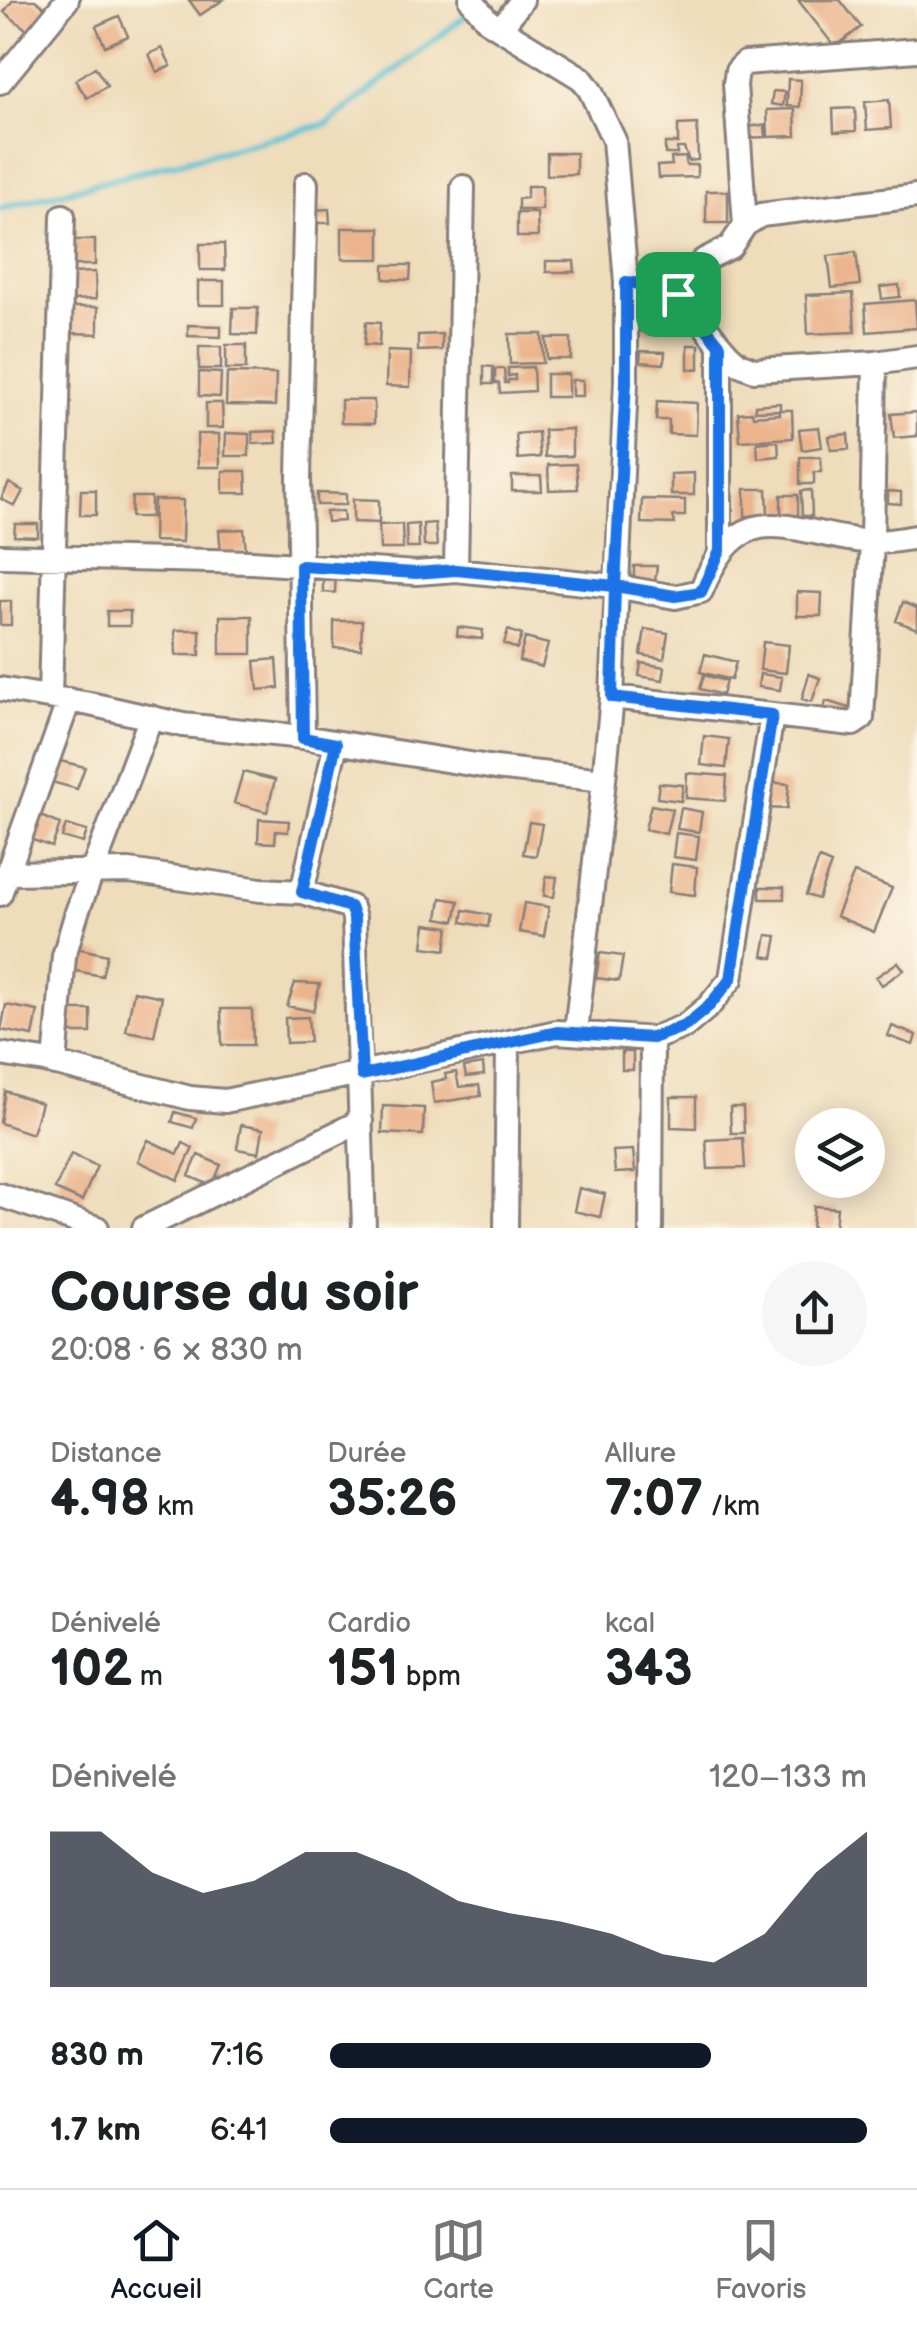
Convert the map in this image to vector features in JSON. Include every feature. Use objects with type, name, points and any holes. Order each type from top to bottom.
[{"type":"street","points":[[0,82],[67,0]]},
{"type":"street","points":[[471,0],[488,21],[581,78],[614,140],[626,282],[626,382],[612,697],[576,1032]]},
{"type":"street","points":[[501,28],[522,0]]},
{"type":"street","points":[[745,225],[737,71],[745,63],[917,50]]},
{"type":"street","points":[[303,738],[299,477],[306,184]]},
{"type":"street","points":[[456,570],[463,187]]},
{"type":"street","points":[[678,294],[704,260],[730,247],[745,225],[761,215],[917,196]]},
{"type":"street","points":[[63,216],[54,558],[60,698],[4,883],[93,870],[129,871],[302,892],[350,907],[354,918],[362,1075],[364,1228]]},
{"type":"street","points":[[626,282],[678,294],[738,364],[754,370],[917,357]]},
{"type":"street","points":[[720,345],[720,551]]},
{"type":"street","points":[[612,697],[853,724],[862,718],[872,542],[874,363]]},
{"type":"street","points":[[0,556],[252,562],[416,573],[456,570],[675,596],[701,592],[720,551],[736,535],[752,529],[803,528],[872,542],[917,537]]},
{"type":"street","points":[[0,689],[183,725],[604,780]]},
{"type":"street","points":[[0,1054],[212,1102],[362,1075],[557,1032],[652,1038],[685,1026],[709,1006],[731,979],[772,715]]},
{"type":"street","points":[[55,1064],[64,956],[151,717]]},
{"type":"street","points":[[302,892],[336,744]]},
{"type":"street","points":[[651,1228],[652,1038]]},
{"type":"street","points":[[506,1228],[508,1043]]},
{"type":"street","points":[[144,1228],[182,1218],[361,1121]]},
{"type":"street","points":[[0,1196],[97,1228]]},
{"type":"building","points":[[13,0],[35,0],[47,9],[30,32],[4,12]]},
{"type":"building","points":[[189,0],[223,0],[200,15]]},
{"type":"building","points":[[798,0],[840,0],[861,27],[835,47]]},
{"type":"building","points":[[119,16],[128,36],[105,46],[96,26]]},
{"type":"building","points":[[162,48],[171,66],[157,72],[149,54]]},
{"type":"building","points":[[95,67],[107,86],[87,98],[75,80]]},
{"type":"building","points":[[788,79],[801,80],[800,107],[787,106]]},
{"type":"building","points":[[773,91],[785,92],[783,106],[771,104]]},
{"type":"building","points":[[889,100],[891,128],[867,130],[865,102]]},
{"type":"building","points":[[855,108],[856,131],[834,132],[833,109]]},
{"type":"building","points":[[795,109],[796,136],[768,137],[767,110]]},
{"type":"building","points":[[697,124],[698,160],[689,161],[684,148],[677,148],[677,154],[665,154],[665,143],[678,143],[678,125]]},
{"type":"building","points":[[765,125],[766,137],[745,138],[744,127]]},
{"type":"building","points":[[547,153],[576,153],[576,174],[547,175]]},
{"type":"building","points":[[686,157],[686,165],[697,165],[697,177],[658,178],[657,166],[672,165],[671,158]]},
{"type":"building","points":[[527,186],[542,186],[542,210],[518,210],[518,199],[527,198]]},
{"type":"building","points":[[706,191],[728,191],[728,223],[706,223]]},
{"type":"building","points":[[329,209],[330,223],[315,223],[314,210]]},
{"type":"building","points":[[517,213],[537,213],[538,237],[517,237]]},
{"type":"building","points":[[342,228],[380,228],[380,259],[342,259]]},
{"type":"building","points":[[67,240],[95,240],[95,265],[67,265]]},
{"type":"building","points":[[200,244],[224,244],[225,270],[200,270]]},
{"type":"building","points":[[856,252],[860,285],[832,288],[828,256]]},
{"type":"building","points":[[546,261],[574,261],[575,272],[546,272]]},
{"type":"building","points":[[384,265],[411,265],[410,280],[384,279]]},
{"type":"building","points":[[95,272],[96,299],[71,300],[70,273]]},
{"type":"building","points":[[198,281],[224,281],[224,305],[198,305]]},
{"type":"building","points":[[899,285],[900,297],[882,299],[880,287]]},
{"type":"building","points":[[853,293],[855,332],[808,334],[806,295]]},
{"type":"building","points":[[915,300],[917,328],[867,332],[865,304]]},
{"type":"building","points":[[72,307],[98,307],[98,334],[72,333]]},
{"type":"building","points":[[233,308],[258,308],[257,335],[232,334]]},
{"type":"building","points":[[636,320],[652,321],[652,332],[636,331]]},
{"type":"building","points":[[366,322],[380,323],[379,346],[364,345]]},
{"type":"building","points":[[188,325],[221,326],[221,337],[188,336]]},
{"type":"building","points":[[442,334],[442,350],[418,351],[418,335]]},
{"type":"building","points":[[509,334],[542,334],[543,363],[510,364]]},
{"type":"building","points":[[546,338],[571,338],[571,359],[547,359]]},
{"type":"building","points":[[226,345],[246,345],[246,369],[226,369]]},
{"type":"building","points":[[688,345],[699,345],[699,369],[688,369]]},
{"type":"building","points":[[199,347],[221,347],[221,369],[199,369]]},
{"type":"building","points":[[387,351],[411,352],[410,387],[386,386]]},
{"type":"building","points":[[641,351],[665,352],[664,364],[640,362]]},
{"type":"building","points":[[484,366],[493,367],[493,384],[484,384]]},
{"type":"building","points":[[533,367],[534,391],[500,393],[495,369],[504,369],[508,383],[515,380],[515,375],[508,376],[508,368]]},
{"type":"building","points":[[199,372],[221,373],[220,397],[199,396]]},
{"type":"building","points":[[227,373],[276,374],[275,406],[226,405]]},
{"type":"building","points":[[546,374],[568,374],[568,397],[546,397]]},
{"type":"building","points":[[572,380],[583,380],[583,396],[572,396]]},
{"type":"building","points":[[341,400],[374,400],[374,424],[341,423]]},
{"type":"building","points":[[657,401],[697,403],[696,435],[669,434],[669,420],[656,420]]},
{"type":"building","points":[[206,403],[222,403],[223,428],[206,428]]},
{"type":"building","points":[[780,403],[780,410],[755,411],[755,405]]},
{"type":"building","points":[[780,410],[792,410],[793,438],[740,441],[738,413],[752,412],[753,416],[780,414]]},
{"type":"building","points":[[917,412],[917,436],[894,438],[891,414]]},
{"type":"building","points":[[819,427],[822,447],[802,450],[799,429]]},
{"type":"building","points":[[572,429],[572,456],[545,457],[544,430]]},
{"type":"building","points":[[276,431],[277,443],[253,444],[252,432]]},
{"type":"building","points":[[538,432],[540,457],[518,459],[516,434]]},
{"type":"building","points":[[226,433],[249,434],[249,456],[225,456]]},
{"type":"building","points":[[197,434],[219,434],[220,467],[198,467]]},
{"type":"building","points":[[848,434],[849,449],[831,450],[829,436]]},
{"type":"building","points":[[778,441],[779,456],[758,458],[757,443]]},
{"type":"building","points":[[800,457],[821,457],[821,472],[814,472],[814,484],[800,484]]},
{"type":"building","points":[[576,464],[578,489],[549,490],[548,465]]},
{"type":"building","points":[[223,471],[246,471],[247,493],[223,493]]},
{"type":"building","points":[[694,473],[694,495],[671,495],[671,474]]},
{"type":"building","points":[[512,476],[541,476],[542,491],[512,491]]},
{"type":"building","points":[[9,483],[23,491],[15,506],[1,499]]},
{"type":"building","points":[[745,489],[767,489],[768,516],[745,516]]},
{"type":"building","points":[[81,490],[96,490],[96,515],[80,515]]},
{"type":"building","points":[[811,490],[812,516],[802,516],[801,491]]},
{"type":"building","points":[[888,491],[901,492],[901,504],[888,503]]},
{"type":"building","points":[[317,493],[346,494],[346,505],[317,505]]},
{"type":"building","points":[[781,495],[798,495],[798,517],[781,517]]},
{"type":"building","points":[[132,497],[151,497],[151,517],[131,517]]},
{"type":"building","points":[[353,499],[379,500],[379,523],[353,522]]},
{"type":"building","points":[[642,499],[685,500],[685,516],[673,516],[675,524],[641,523]]},
{"type":"building","points":[[154,500],[183,500],[182,542],[153,541]]},
{"type":"building","points":[[343,511],[344,521],[327,522],[326,512]]},
{"type":"building","points":[[435,523],[437,546],[424,546],[423,524]]},
{"type":"building","points":[[15,524],[38,524],[38,537],[14,536]]},
{"type":"building","points":[[402,524],[403,549],[380,549],[379,525]]},
{"type":"building","points":[[418,524],[419,548],[407,548],[406,525]]},
{"type":"building","points":[[244,529],[246,552],[221,553],[219,530]]},
{"type":"building","points":[[634,566],[657,566],[655,581],[634,582]]},
{"type":"building","points":[[323,571],[336,571],[335,593],[323,592]]},
{"type":"building","points":[[797,592],[822,593],[821,616],[797,616]]},
{"type":"building","points":[[0,601],[11,601],[11,625],[0,625]]},
{"type":"building","points":[[903,602],[917,608],[917,629],[896,621]]},
{"type":"building","points":[[107,611],[130,611],[130,626],[107,626]]},
{"type":"building","points":[[220,616],[252,616],[252,654],[220,654]]},
{"type":"building","points":[[334,621],[362,621],[361,649],[334,648]]},
{"type":"building","points":[[458,627],[483,630],[482,639],[457,636]]},
{"type":"building","points":[[645,629],[668,633],[664,659],[641,655]]},
{"type":"building","points":[[175,630],[200,630],[200,655],[176,655]]},
{"type":"building","points":[[508,630],[522,635],[517,649],[504,644]]},
{"type":"building","points":[[525,638],[548,644],[542,667],[519,661]]},
{"type":"building","points":[[763,642],[789,645],[786,673],[760,670]]},
{"type":"building","points":[[705,654],[736,662],[731,680],[700,672]]},
{"type":"building","points":[[277,659],[279,688],[258,690],[255,661]]},
{"type":"building","points":[[641,663],[665,667],[663,680],[639,676]]},
{"type":"building","points":[[760,674],[782,677],[780,690],[758,687]]},
{"type":"building","points":[[809,674],[820,678],[812,702],[802,699]]},
{"type":"building","points":[[704,675],[726,681],[722,695],[700,689]]},
{"type":"building","points":[[826,701],[850,708],[847,718],[823,712]]},
{"type":"building","points":[[704,736],[729,739],[726,768],[701,765]]},
{"type":"building","points":[[56,760],[85,767],[77,789],[48,781]]},
{"type":"building","points":[[243,772],[275,780],[267,812],[234,803]]},
{"type":"building","points":[[687,773],[727,776],[725,801],[686,798]]},
{"type":"building","points":[[766,782],[789,784],[787,809],[765,808]]},
{"type":"building","points":[[659,783],[683,785],[681,801],[657,798]]},
{"type":"building","points":[[651,805],[672,809],[666,834],[645,829]]},
{"type":"building","points":[[681,808],[702,812],[699,832],[677,829]]},
{"type":"building","points":[[38,815],[60,824],[52,847],[30,839]]},
{"type":"building","points":[[259,819],[289,821],[288,832],[276,831],[275,843],[258,842]]},
{"type":"building","points":[[529,822],[542,824],[536,856],[523,854]]},
{"type":"building","points":[[66,825],[87,831],[83,843],[62,837]]},
{"type":"building","points":[[676,833],[699,836],[696,860],[673,857]]},
{"type":"building","points":[[819,859],[831,864],[818,899],[806,895]]},
{"type":"building","points":[[672,864],[697,867],[695,895],[669,892]]},
{"type":"building","points":[[854,873],[892,888],[874,932],[836,916]]},
{"type":"building","points":[[546,876],[557,877],[554,897],[544,896]]},
{"type":"building","points":[[760,887],[784,887],[784,899],[760,899]]},
{"type":"building","points":[[441,898],[459,901],[455,921],[438,918]]},
{"type":"building","points":[[524,903],[549,907],[544,936],[519,932]]},
{"type":"building","points":[[464,910],[490,915],[488,927],[462,922]]},
{"type":"building","points":[[426,924],[449,927],[446,950],[423,947]]},
{"type":"building","points":[[767,935],[777,936],[773,958],[763,956]]},
{"type":"building","points":[[76,948],[107,955],[102,976],[71,970]]},
{"type":"building","points":[[600,953],[623,956],[619,981],[596,978]]},
{"type":"building","points":[[898,962],[904,970],[882,985],[876,977]]},
{"type":"building","points":[[295,983],[320,984],[313,1011],[287,1006]]},
{"type":"building","points":[[134,991],[162,997],[154,1036],[126,1031]]},
{"type":"building","points":[[6,1005],[38,1011],[33,1036],[1,1030]]},
{"type":"building","points":[[221,1009],[252,1009],[253,1045],[222,1045]]},
{"type":"building","points":[[67,1010],[91,1010],[91,1033],[67,1033]]},
{"type":"building","points":[[308,1017],[310,1042],[286,1043],[285,1018]]},
{"type":"building","points":[[892,1026],[916,1035],[913,1045],[888,1036]]},
{"type":"building","points":[[622,1052],[633,1052],[633,1070],[622,1070]]},
{"type":"building","points":[[483,1064],[484,1075],[466,1077],[464,1067]]},
{"type":"building","points":[[456,1072],[459,1087],[479,1085],[481,1096],[434,1103],[431,1082]]},
{"type":"building","points":[[5,1091],[41,1103],[32,1134],[0,1123]]},
{"type":"building","points":[[671,1097],[696,1097],[696,1128],[671,1127]]},
{"type":"building","points":[[383,1106],[424,1108],[423,1135],[382,1133]]},
{"type":"building","points":[[730,1107],[743,1107],[744,1133],[731,1133]]},
{"type":"building","points":[[175,1112],[196,1118],[193,1128],[172,1122]]},
{"type":"building","points":[[241,1125],[263,1129],[259,1153],[237,1149]]},
{"type":"building","points":[[743,1138],[745,1168],[708,1169],[706,1140]]},
{"type":"building","points":[[148,1140],[178,1154],[183,1143],[193,1148],[178,1180],[138,1161]]},
{"type":"building","points":[[633,1150],[635,1172],[615,1173],[613,1151]]},
{"type":"building","points":[[71,1154],[97,1166],[82,1201],[55,1189]]},
{"type":"building","points":[[198,1155],[221,1165],[212,1186],[189,1176]]},
{"type":"building","points":[[579,1188],[605,1194],[600,1217],[574,1211]]},
{"type":"building","points":[[814,1206],[837,1208],[835,1228],[812,1228]]},
{"type":"waterway","points":[[0,208],[327,124],[486,0]]},
{"type":"route","points":[[678,294],[626,282],[626,382],[615,586],[456,570],[416,573],[301,566],[303,738],[336,744],[302,892],[342,902],[350,907],[354,918],[362,1075],[557,1032],[652,1038],[685,1026],[709,1006],[731,979],[772,715],[612,697],[615,586],[675,596],[701,592],[720,551],[720,345],[678,294]]}]
